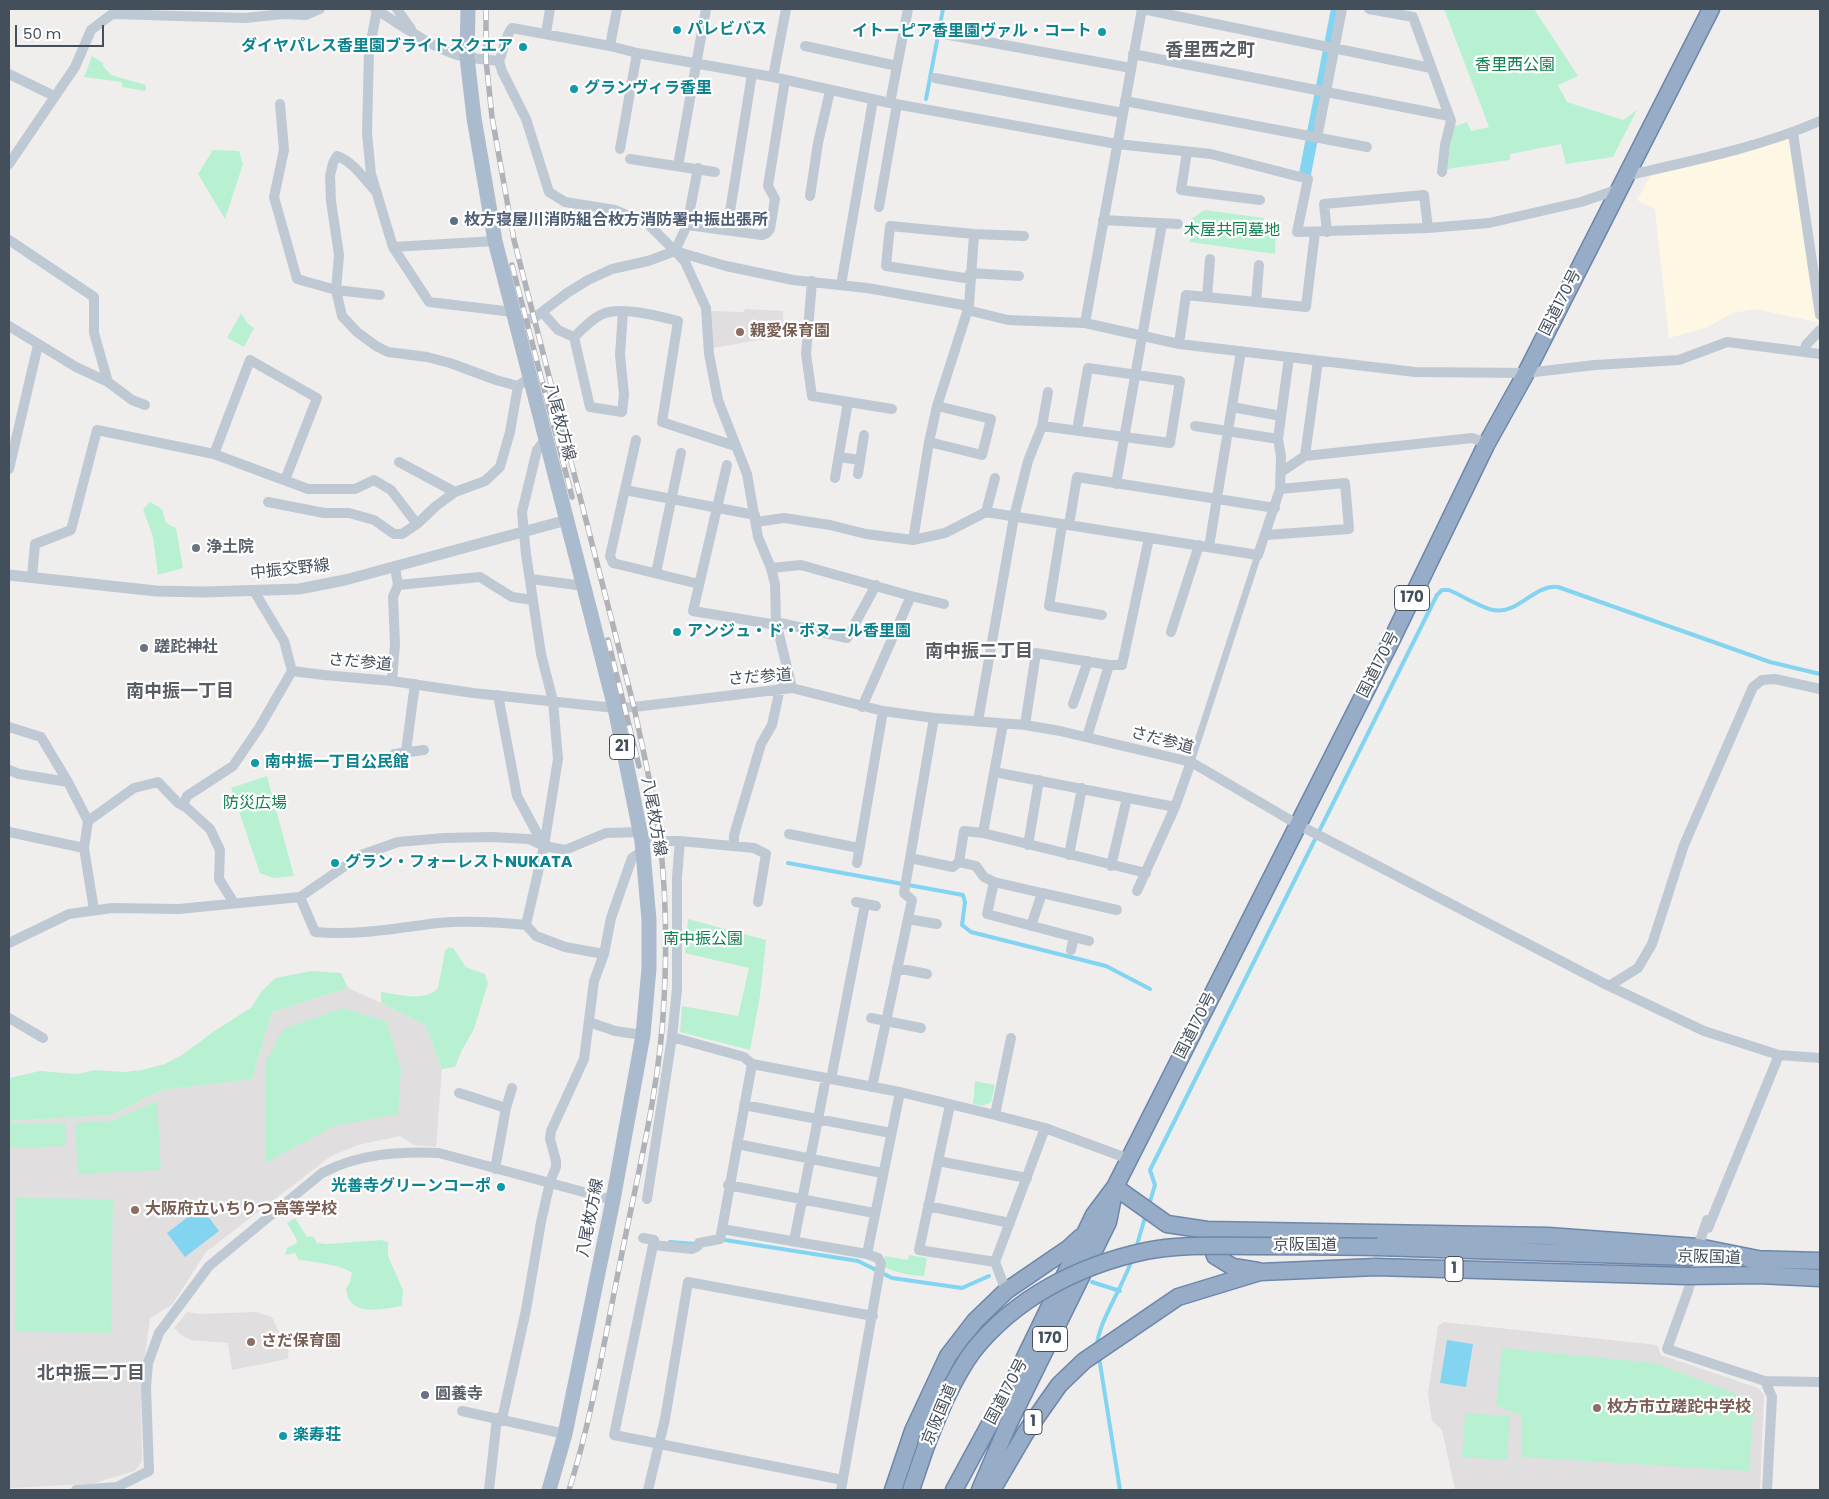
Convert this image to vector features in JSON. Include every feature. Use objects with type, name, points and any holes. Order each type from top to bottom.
[{"type":"highway","name":"国道170号","points":[[954,1490],[1016,1376],[1094,1215],[1115,1187],[1392,638],[1488,443],[1526,373],[1711,9]]},
{"type":"highway","name":"国道170号","points":[[980,1490],[1008,1425],[1108,1222],[1115,1187]]},
{"type":"highway","points":[[1115,1187],[1167,1224],[1207,1230],[1548,1236],[1698,1247],[1758,1259]]},
{"type":"highway","points":[[1207,1230],[1215,1256],[1233,1267],[1260,1272]]},
{"type":"highway","points":[[893,1490],[913,1431],[948,1356],[975,1321],[1006,1291],[1069,1248],[1086,1233]]},
{"type":"highway","name":"京阪国道","points":[[911,1490],[939,1413],[954,1382],[974,1352],[1002,1321],[1046,1287],[1095,1264],[1148,1250],[1205,1245],[1377,1247],[1820,1261]]},
{"type":"highway","name":"京阪国道","points":[[992,1490],[1032,1424],[1059,1385],[1084,1361],[1106,1344],[1178,1297],[1260,1272],[1376,1267],[1688,1284],[1759,1275],[1820,1278]]},
{"type":"main road","name":"八尾枚方線","points":[[468,9],[467,57],[474,118],[495,242],[514,317],[524,382],[546,440],[614,708],[642,841],[649,920],[649,968],[643,1035],[613,1200],[565,1434],[549,1490]]},
{"type":"street","points":[[9,164],[75,67],[91,30],[112,14],[245,18],[283,14],[306,15],[320,9]]},
{"type":"street","points":[[499,61],[456,54],[413,32],[376,9],[369,51],[367,133],[371,174],[393,247],[429,302],[514,317],[539,316],[588,280],[612,269],[648,261],[675,251],[726,266],[793,280],[841,285],[968,308],[1008,320],[1085,323],[1179,344],[1415,372],[1526,373],[1595,365],[1679,360],[1727,342],[1820,354]]},
{"type":"street","points":[[397,9],[413,32]]},
{"type":"street","points":[[546,33],[550,9]]},
{"type":"street","points":[[610,46],[617,9]]},
{"type":"street","points":[[678,166],[706,9]]},
{"type":"street","points":[[773,78],[786,9]]},
{"type":"street","points":[[879,206],[897,66],[908,9]]},
{"type":"street","points":[[1085,323],[1142,9],[1431,68]]},
{"type":"street","points":[[1318,138],[1342,9]]},
{"type":"street","points":[[1369,9],[1412,17],[1451,121],[1445,145],[1442,172]]},
{"type":"street","points":[[792,688],[776,623],[774,584],[771,568],[758,537],[747,474],[718,400],[709,354],[706,308],[685,262],[648,224],[615,210],[565,202],[549,192],[526,120],[499,61],[508,32],[512,28],[785,80],[893,104],[1117,144],[1211,154],[1307,178],[1297,232],[1428,228],[1498,221],[1581,202],[1622,183],[1730,152],[1793,132],[1820,121]]},
{"type":"street","points":[[944,34],[1130,68]]},
{"type":"street","points":[[805,46],[897,66]]},
{"type":"street","points":[[620,148],[637,53]]},
{"type":"street","points":[[1133,54],[1449,116]]},
{"type":"street","points":[[9,74],[54,96]]},
{"type":"street","points":[[727,230],[752,74]]},
{"type":"street","points":[[935,78],[1123,113]]},
{"type":"street","points":[[687,225],[762,235],[770,229],[775,198],[768,186],[785,80]]},
{"type":"street","points":[[810,196],[818,143],[830,91]]},
{"type":"street","points":[[841,285],[873,100]]},
{"type":"street","points":[[1125,101],[1367,147]]},
{"type":"street","points":[[280,104],[284,150],[274,197],[296,279],[336,290],[380,295]]},
{"type":"street","points":[[1793,132],[1820,314]]},
{"type":"street","points":[[1187,152],[1181,190],[1260,200]]},
{"type":"street","points":[[268,502],[324,513],[349,513],[374,520],[394,534],[402,534],[455,492],[485,481],[500,467],[524,382],[496,380],[450,363],[427,357],[388,352],[357,332],[342,316],[336,290],[339,255],[331,201],[330,176],[332,163],[337,156],[345,159],[356,169],[377,193]]},
{"type":"street","points":[[630,159],[716,172]]},
{"type":"street","points":[[675,251],[687,225],[698,168]]},
{"type":"street","points":[[1327,232],[1324,204],[1424,195],[1428,228]]},
{"type":"street","points":[[1104,220],[1178,224]]},
{"type":"street","points":[[1116,484],[1162,224]]},
{"type":"street","points":[[1019,276],[970,276],[886,266],[887,247],[890,226],[974,234],[1024,236]]},
{"type":"street","points":[[1179,344],[1186,295],[1306,307],[1316,232]]},
{"type":"street","points":[[913,540],[929,442],[937,406],[968,308],[974,234]]},
{"type":"street","points":[[9,240],[94,297],[94,333],[108,382]]},
{"type":"street","points":[[393,247],[495,242]]},
{"type":"street","points":[[1207,297],[1210,259]]},
{"type":"street","points":[[1256,302],[1259,265]]},
{"type":"street","points":[[812,282],[806,354],[812,396],[892,409]]},
{"type":"street","points":[[574,337],[591,322],[604,314],[623,311],[678,321],[662,422],[735,446]]},
{"type":"street","points":[[574,337],[590,407],[622,412],[624,395],[620,355],[623,311]]},
{"type":"street","points":[[539,316],[558,330],[574,337]]},
{"type":"street","points":[[9,326],[76,367],[108,382],[132,400],[145,405]]},
{"type":"street","points":[[1804,351],[1806,344],[1820,330]]},
{"type":"street","points":[[9,469],[38,345]]},
{"type":"street","points":[[1171,632],[1204,546],[1218,499],[1240,351]]},
{"type":"street","points":[[1137,891],[1174,807],[1191,762],[1275,508],[1280,489],[1282,456],[1278,439],[1289,357]]},
{"type":"street","points":[[214,454],[250,360],[317,398],[285,480]]},
{"type":"street","points":[[1305,456],[1318,361]]},
{"type":"street","points":[[1042,426],[1170,443],[1180,381],[1088,368],[1077,430]]},
{"type":"street","points":[[978,721],[1014,517],[1028,461],[1042,426],[1048,392]]},
{"type":"street","points":[[835,478],[848,402]]},
{"type":"street","points":[[929,442],[982,454],[992,420],[937,406]]},
{"type":"street","points":[[1232,407],[1281,416]]},
{"type":"street","points":[[1195,426],[1278,439]]},
{"type":"street","points":[[32,577],[35,544],[70,530],[97,430],[214,454],[308,489],[355,489],[374,480],[391,490],[417,524]]},
{"type":"street","points":[[858,474],[864,435]]},
{"type":"street","points":[[1281,472],[1305,456],[1472,438],[1488,443]]},
{"type":"street","points":[[526,926],[544,846],[558,758],[552,696],[541,654],[524,533],[524,505],[537,450],[546,440]]},
{"type":"street","points":[[636,440],[610,556],[613,563],[699,584]]},
{"type":"street","points":[[656,573],[681,453]]},
{"type":"street","points":[[839,457],[860,460]]},
{"type":"street","points":[[398,462],[455,492]]},
{"type":"street","points":[[727,465],[693,610],[776,623],[847,638],[876,585]]},
{"type":"street","points":[[1102,615],[1049,606],[1065,525],[1077,477],[1275,508]]},
{"type":"street","points":[[986,512],[995,478]]},
{"type":"street","points":[[1266,535],[1349,529],[1345,483],[1280,489]]},
{"type":"street","points":[[625,490],[717,508],[756,518],[784,518],[830,525],[866,534],[913,540],[945,533],[986,512],[1258,555]]},
{"type":"street","name":"中振交野線","points":[[9,575],[156,591],[299,589],[345,580],[567,520]]},
{"type":"street","points":[[1025,726],[1036,653],[1110,665],[1122,665],[1149,538]]},
{"type":"street","points":[[771,568],[801,565],[944,604]]},
{"type":"street","points":[[392,681],[395,644],[393,597],[398,585],[395,567]]},
{"type":"street","points":[[398,585],[480,577],[512,597],[533,600]]},
{"type":"street","points":[[530,579],[584,586]]},
{"type":"street","points":[[183,805],[187,796],[233,766],[259,728],[292,671],[284,641],[254,590]]},
{"type":"street","points":[[862,707],[911,596]]},
{"type":"street","points":[[1073,704],[1088,661]]},
{"type":"street","points":[[1087,737],[1110,665]]},
{"type":"street","name":"さだ参道","points":[[292,671],[324,676],[392,681],[514,697],[552,696],[614,708],[792,688],[883,711],[1060,731],[1191,762],[1324,839],[1608,986],[1704,1031],[1779,1055],[1820,1058]]},
{"type":"street","points":[[1608,986],[1638,968],[1652,944],[1684,845],[1753,687],[1762,680],[1775,679],[1820,689]]},
{"type":"street","points":[[406,751],[416,684]]},
{"type":"street","points":[[734,846],[734,835],[761,744],[772,725],[780,688]]},
{"type":"street","points":[[498,695],[517,796],[544,846]]},
{"type":"street","points":[[857,863],[883,711]]},
{"type":"street","points":[[872,1087],[912,900],[904,893],[934,718]]},
{"type":"street","points":[[983,833],[1003,724]]},
{"type":"street","points":[[9,728],[41,736],[88,821],[84,848],[94,910]]},
{"type":"street","points":[[394,754],[424,750]]},
{"type":"street","points":[[9,770],[19,774],[68,782]]},
{"type":"street","points":[[994,772],[1174,807]]},
{"type":"street","points":[[1028,845],[1038,780]]},
{"type":"street","points":[[88,821],[134,788],[158,782],[178,803],[183,805],[210,829],[220,850],[219,879],[234,903]]},
{"type":"street","points":[[1069,855],[1082,788]]},
{"type":"street","points":[[1111,866],[1128,798]]},
{"type":"street","points":[[910,858],[953,867],[959,862],[964,831],[983,833],[1111,866],[1146,873]]},
{"type":"street","points":[[9,832],[84,848]]},
{"type":"street","points":[[9,943],[69,914],[94,910],[112,908],[179,909],[300,897],[361,855],[398,842],[444,838],[491,837],[529,839],[544,846],[564,850],[606,833],[642,841],[680,840],[754,848],[766,854],[758,902]]},
{"type":"street","points":[[789,834],[859,848]]},
{"type":"street","points":[[648,1199],[672,1037],[677,990],[677,877],[680,840]]},
{"type":"street","points":[[489,1490],[500,1419],[524,1318],[539,1230],[550,1182],[556,1168],[551,1144],[551,1131],[584,1059],[594,982],[604,954],[611,918],[632,858],[642,841]]},
{"type":"street","points":[[959,862],[976,866],[984,877],[994,882],[1117,910]]},
{"type":"street","points":[[994,882],[988,914],[1089,941]]},
{"type":"street","points":[[1031,926],[1042,893]]},
{"type":"street","points":[[300,897],[315,932],[374,932],[439,923],[486,921],[526,926],[536,936],[565,947],[604,954]]},
{"type":"street","points":[[794,1241],[818,1119],[829,1079],[838,1017],[860,903],[876,906]]},
{"type":"street","points":[[908,919],[937,924]]},
{"type":"street","points":[[1071,950],[1074,937]]},
{"type":"street","points":[[897,968],[927,974]]},
{"type":"street","points":[[9,1018],[43,1038]]},
{"type":"street","points":[[871,1018],[921,1028]]},
{"type":"street","points":[[589,1022],[615,1031],[643,1035]]},
{"type":"street","points":[[672,1037],[744,1057],[752,1064],[900,1092],[1045,1128],[1129,1159]]},
{"type":"street","points":[[995,1115],[1011,1038]]},
{"type":"street","points":[[1708,1228],[1779,1055]]},
{"type":"street","points":[[653,1245],[692,1249],[698,1246],[699,1243],[720,1239],[728,1185],[752,1064]]},
{"type":"street","points":[[495,1169],[506,1108],[512,1088]]},
{"type":"street","points":[[867,1254],[900,1092]]},
{"type":"street","points":[[459,1093],[506,1108]]},
{"type":"street","points":[[744,1105],[891,1133]]},
{"type":"street","points":[[950,1105],[919,1250],[995,1262]]},
{"type":"street","points":[[1006,1291],[995,1262],[1045,1128]]},
{"type":"street","points":[[736,1144],[882,1173]]},
{"type":"street","points":[[76,1490],[117,1487],[149,1472],[146,1388],[148,1364],[159,1333],[209,1266],[322,1173],[340,1164],[365,1157],[414,1152],[439,1153],[613,1200]]},
{"type":"street","points":[[938,1161],[1027,1178]]},
{"type":"street","points":[[1698,1247],[1725,1169],[1734,1161]]},
{"type":"street","points":[[728,1185],[874,1213]]},
{"type":"street","points":[[928,1206],[1010,1223]]},
{"type":"street","points":[[722,1229],[867,1254],[878,1258],[881,1263],[880,1280],[841,1490]]},
{"type":"street","points":[[643,1238],[654,1240],[614,1434],[844,1480]]},
{"type":"street","points":[[648,1490],[660,1444],[688,1282],[873,1316]]},
{"type":"street","points":[[1668,1349],[1688,1284]]},
{"type":"street","points":[[1688,1284],[1662,1344],[1668,1349],[1765,1381],[1820,1382]]},
{"type":"street","points":[[1765,1381],[1772,1397],[1768,1490]]},
{"type":"street","points":[[462,1411],[565,1434]]},
{"type":"shaded area","points":[[1792,138],[1819,319],[1817,322],[1755,309],[1733,313],[1705,328],[1669,338],[1655,209],[1637,200],[1651,175]]},
{"type":"shaded area","points":[[745,309],[783,311],[783,336],[713,348],[710,311],[744,312]]},
{"type":"shaded area","name":"大阪府立いちりつ高等学校","points":[[348,988],[425,1025],[442,1069],[436,1147],[414,1145],[400,1136],[358,1145],[331,1156],[206,1252],[172,1305],[150,1318],[141,1388],[142,1461],[135,1471],[91,1484],[9,1488],[9,1121],[111,1115],[162,1090],[252,1079],[272,1012]]},
{"type":"shaded area","name":"さだ保育園","points":[[187,1312],[198,1314],[256,1312],[272,1317],[281,1337],[289,1341],[288,1359],[232,1370],[228,1343],[191,1340],[181,1335],[174,1328]]},
{"type":"shaded area","name":"枚方市立蹉跎中学校","points":[[1443,1322],[1657,1345],[1661,1355],[1758,1388],[1764,1395],[1760,1490],[1455,1490],[1442,1430],[1432,1421],[1428,1394],[1438,1326]]},
{"type":"green space","name":"香里西公園","points":[[1444,9],[1534,9],[1578,76],[1558,85],[1567,102],[1623,120],[1637,110],[1613,157],[1566,164],[1561,144],[1510,154],[1510,160],[1447,169],[1453,127],[1467,122],[1471,131],[1489,127]]},
{"type":"green space","points":[[92,56],[103,63],[103,66],[111,75],[146,85],[146,91],[122,87],[122,82],[84,77]]},
{"type":"green space","points":[[213,150],[239,151],[243,164],[225,219],[198,174]]},
{"type":"green space","name":"木屋共同墓地","points":[[1204,210],[1264,218],[1263,230],[1276,231],[1275,254],[1190,242],[1190,220]]},
{"type":"green space","points":[[241,313],[247,323],[254,328],[244,347],[227,338]]},
{"type":"green space","points":[[150,502],[162,509],[166,523],[176,528],[183,568],[158,575],[153,537],[143,509]]},
{"type":"green space","name":"防災広場","points":[[267,776],[294,876],[273,878],[260,873],[231,788]]},
{"type":"green space","name":"南中振公園","points":[[688,919],[766,940],[760,996],[750,1050],[680,1032],[682,1006],[738,1016],[749,968],[685,953]]},
{"type":"green space","points":[[448,947],[453,948],[466,967],[485,974],[488,983],[474,1029],[455,1067],[442,1069],[425,1025],[381,1003],[381,992],[411,996],[432,993],[438,988],[445,951]]},
{"type":"green space","points":[[312,971],[341,973],[348,988],[272,1012],[252,1079],[162,1090],[111,1115],[9,1121],[9,1078],[40,1071],[77,1074],[95,1070],[124,1072],[165,1064],[182,1055],[252,1007],[261,992],[275,978]]},
{"type":"green space","points":[[342,1008],[387,1022],[401,1070],[398,1114],[334,1126],[266,1163],[265,1063],[283,1029]]},
{"type":"green space","points":[[975,1081],[995,1085],[991,1102],[983,1106],[973,1104]]},
{"type":"green space","points":[[157,1101],[161,1170],[78,1174],[75,1123],[111,1121]]},
{"type":"green space","points":[[66,1123],[66,1146],[9,1148],[9,1124]]},
{"type":"green space","points":[[16,1198],[113,1199],[111,1333],[15,1332]]},
{"type":"green space","points":[[295,1218],[307,1237],[313,1236],[317,1243],[381,1240],[388,1242],[388,1256],[403,1290],[402,1306],[376,1310],[360,1308],[348,1298],[346,1289],[352,1273],[348,1270],[327,1264],[299,1260],[295,1253],[285,1255],[287,1248],[297,1243],[287,1223]]},
{"type":"green space","points":[[909,1255],[927,1258],[924,1276],[903,1273],[883,1267],[885,1256],[908,1260]]},
{"type":"green space","points":[[1502,1348],[1655,1363],[1754,1401],[1749,1471],[1521,1457],[1521,1416],[1496,1405]]},
{"type":"green space","points":[[1465,1413],[1510,1416],[1507,1460],[1462,1457]]},
{"type":"water","points":[[201,1207],[219,1231],[185,1257],[167,1233]]},
{"type":"water","points":[[1447,1340],[1473,1344],[1466,1387],[1440,1383]]},
{"type":"waterway","points":[[926,99],[943,9]]},
{"type":"waterway","points":[[1305,174],[1337,9]]},
{"type":"waterway","points":[[1149,1205],[1155,1185],[1150,1170],[1437,595],[1442,590],[1449,590],[1488,609],[1502,610],[1518,604],[1541,590],[1549,587],[1558,587],[1770,662],[1820,674]]},
{"type":"waterway","points":[[788,863],[963,895],[965,902],[962,925],[971,932],[1106,966],[1150,989]]},
{"type":"waterway","points":[[1136,1248],[1146,1214]]},
{"type":"waterway","points":[[725,1240],[858,1261],[892,1278],[962,1288],[989,1276]]},
{"type":"waterway","points":[[670,1242],[696,1244]]},
{"type":"waterway","points":[[1097,1347],[1101,1327],[1132,1259]]},
{"type":"waterway","points":[[1092,1282],[1120,1291]]},
{"type":"waterway","points":[[1099,1357],[1120,1490]]},
{"type":"tunnel","points":[[1688,1291],[1703,1244]]},
{"type":"railway","points":[[486,9],[486,60],[492,117],[514,240],[634,707],[658,824],[665,900],[664,1000],[658,1067],[597,1380],[569,1490]]},
{"type":"railway","points":[[512,265],[572,497]]},
{"type":"railway","points":[[608,640],[639,766]]},
{"type":"place","name":"パレビバス","points":[[677,30]]},
{"type":"place","name":"イトーピア香里園ヴァル・コート","points":[[1102,32]]},
{"type":"place","name":"ダイヤパレス香里園ブライトスクエア","points":[[523,47]]},
{"type":"place","name":"グランヴィラ香里","points":[[574,89]]},
{"type":"place","name":"枚方寝屋川消防組合枚方消防署中振出張所","points":[[454,221]]},
{"type":"place","name":"親愛保育園","points":[[740,332]]},
{"type":"place","name":"浄土院","points":[[196,548]]},
{"type":"place","name":"アンジュ・ド・ボヌール香里園","points":[[677,632]]},
{"type":"place","name":"蹉跎神社","points":[[144,648]]},
{"type":"place","name":"南中振一丁目公民館","points":[[255,763]]},
{"type":"place","name":"グラン・フォーレストNUKATA","points":[[335,863]]},
{"type":"place","name":"光善寺グリーンコーポ","points":[[501,1187]]},
{"type":"place","name":"大阪府立いちりつ高等学校","points":[[135,1210]]},
{"type":"place","name":"さだ保育園","points":[[251,1342]]},
{"type":"place","name":"圓養寺","points":[[425,1395]]},
{"type":"place","name":"枚方市立蹉跎中学校","points":[[1597,1408]]},
{"type":"place","name":"楽寿荘","points":[[283,1436]]},
{"type":"district","name":"香里西之町","points":[[1210,51]]},
{"type":"district","name":"南中振二丁目","points":[[979,652]]},
{"type":"district","name":"南中振一丁目","points":[[180,692]]},
{"type":"district","name":"北中振二丁目","points":[[91,1374]]}]
